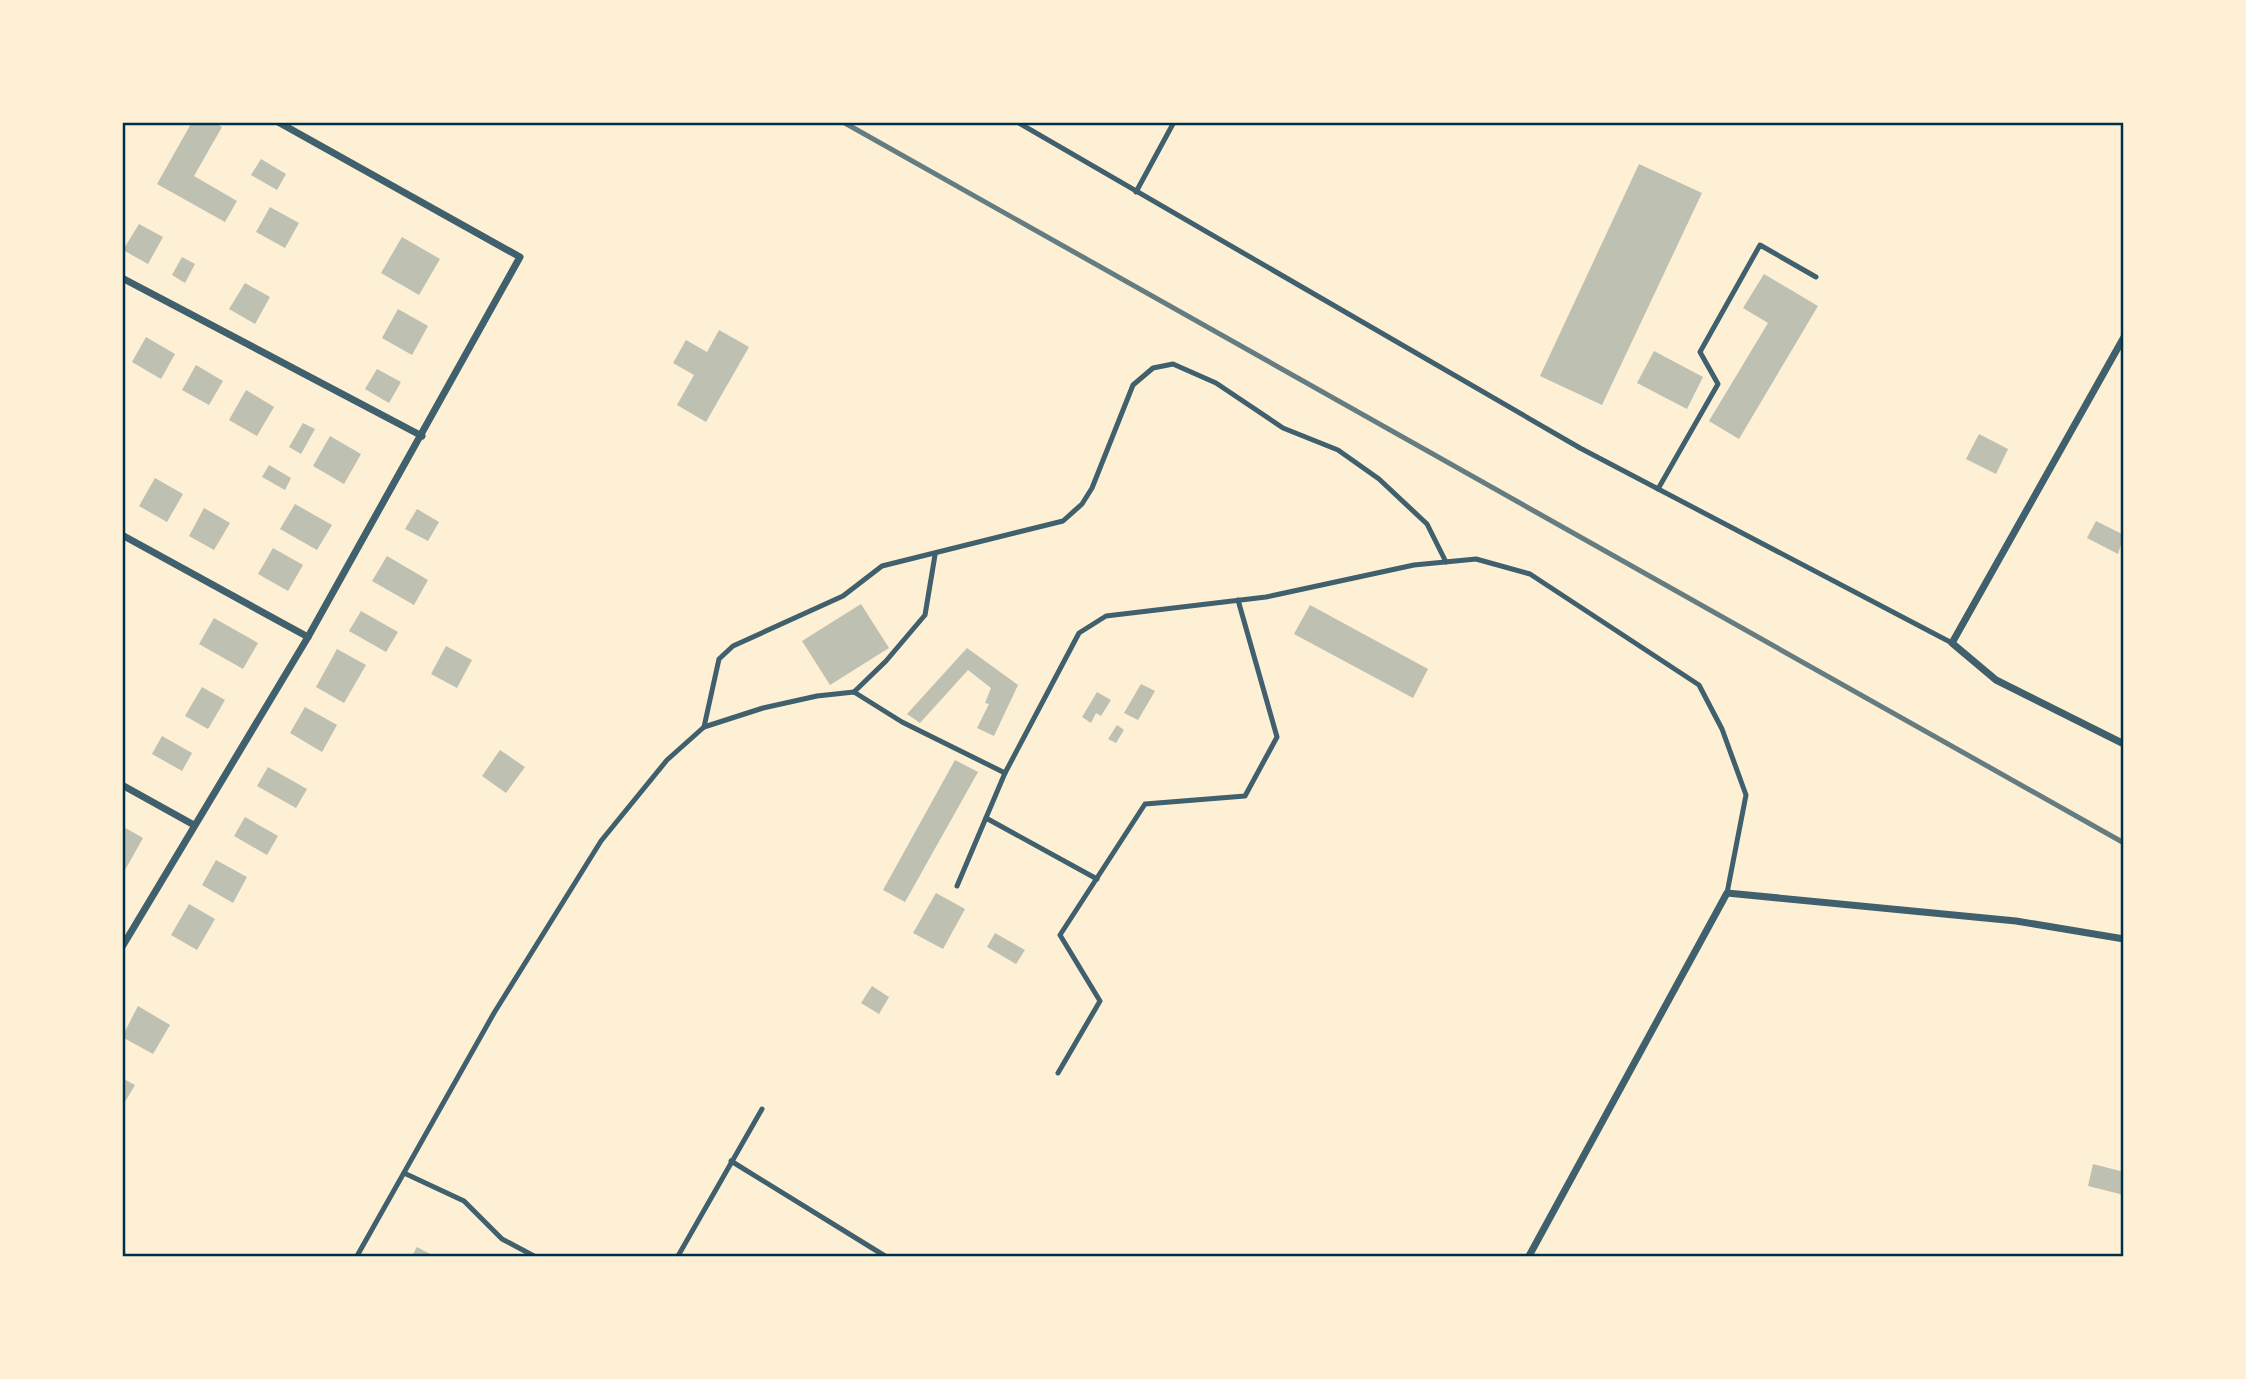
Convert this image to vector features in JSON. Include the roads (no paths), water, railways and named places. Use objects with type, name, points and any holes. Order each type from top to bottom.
[{"type":"street","points":[[122,947],[308,636],[520,257],[278,122]]},
{"type":"street","points":[[122,278],[422,436]]},
{"type":"street","points":[[2123,337],[1952,643],[1996,680],[2123,744]]},
{"type":"street","points":[[122,535],[308,636]]},
{"type":"street","points":[[122,785],[194,825]]},
{"type":"street","points":[[1529,1256],[1727,893],[2016,921],[2123,939]]},
{"type":"lane","points":[[1017,122],[1466,384],[1658,489],[1952,643]]},
{"type":"lane","points":[[1136,192],[1174,122]]},
{"type":"lane","points":[[1658,489],[1718,384],[1700,352],[1760,245],[1816,277]]},
{"type":"lane","points":[[704,727],[719,659],[733,646],[842,596],[882,566],[935,555],[1063,521],[1082,504],[1092,488],[1133,385],[1153,368],[1173,364],[1216,383],[1283,428],[1338,450],[1380,479],[1427,524],[1446,562]]},
{"type":"lane","points":[[357,1256],[494,1013],[601,841],[667,760],[704,727],[763,708],[817,696],[854,692],[886,661],[926,615],[935,555]]},
{"type":"lane","points":[[957,886],[1005,773],[1079,632],[1106,616],[1238,600],[1414,565],[1476,559],[1530,573],[1699,684],[1722,729],[1746,795],[1727,893]]},
{"type":"lane","points":[[1058,1073],[1100,1002],[1060,935],[1146,804],[1245,796],[1277,737],[1238,600]]},
{"type":"lane","points":[[854,692],[902,722],[1005,773]]},
{"type":"lane","points":[[986,818],[1097,879]]},
{"type":"lane","points":[[678,1256],[762,1109]]},
{"type":"lane","points":[[731,1161],[886,1256]]},
{"type":"lane","points":[[404,1172],[464,1201],[502,1239],[534,1256]]},
{"type":"railway","points":[[843,122],[2124,843]]}]
